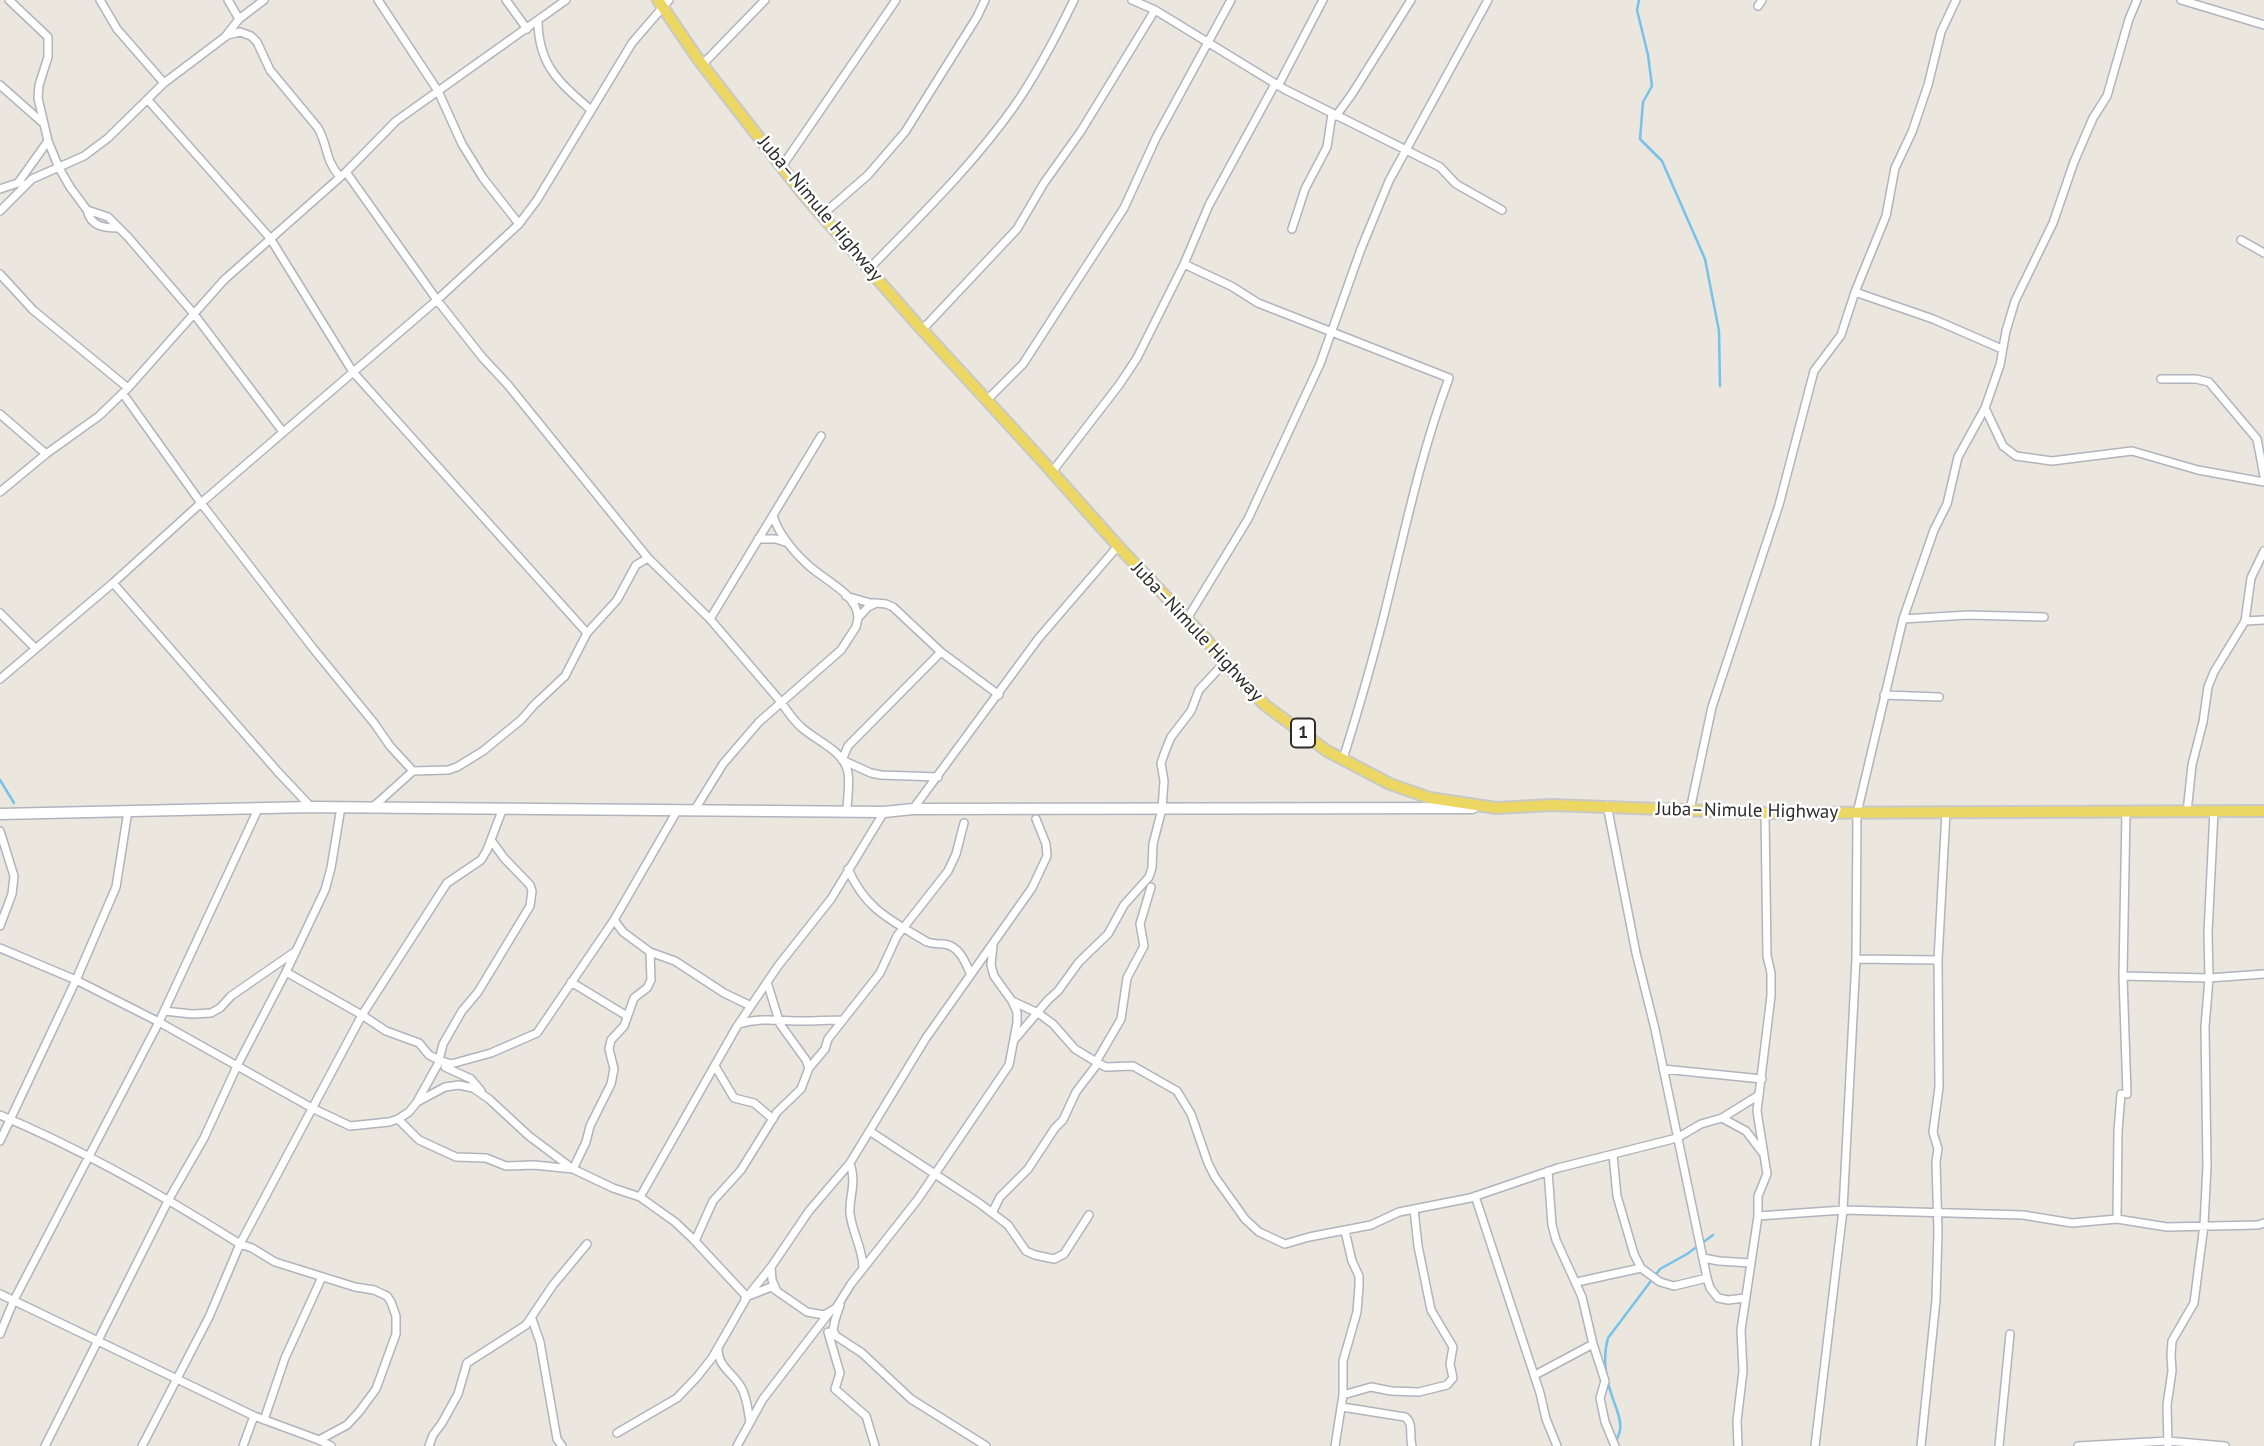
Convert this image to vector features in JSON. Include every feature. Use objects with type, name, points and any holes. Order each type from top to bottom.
[{"type":"main road","name":"Juba–Nimule Highway","points":[[663,2],[702,65],[792,181],[922,330],[1207,640],[1223,663],[1265,705],[1327,751],[1390,784],[1430,798],[1496,808],[1553,805],[1765,813],[2264,811]]},
{"type":"main road","points":[[0,814],[259,807],[847,812],[913,809],[1496,808]]},
{"type":"street","points":[[9,0],[48,37],[48,57],[37,98],[48,141],[60,168],[95,225],[119,228]]},
{"type":"street","points":[[100,0],[117,29],[164,83]]},
{"type":"street","points":[[228,0],[239,19]]},
{"type":"street","points":[[0,189],[60,168],[84,156],[108,138],[164,83],[228,35],[239,19],[264,0]]},
{"type":"street","points":[[378,0],[438,91],[462,144],[483,178],[519,224]]},
{"type":"street","points":[[506,0],[527,29]]},
{"type":"street","points":[[0,492],[46,454],[99,416],[128,388],[224,280],[343,175],[396,121],[566,0]]},
{"type":"street","points":[[702,65],[765,0]]},
{"type":"street","points":[[783,166],[895,0]]},
{"type":"street","points":[[822,215],[868,175],[905,132],[985,0]]},
{"type":"street","points":[[869,269],[974,160],[1014,107],[1044,60],[1074,0]]},
{"type":"street","points":[[1132,0],[1152,6],[1276,85],[1440,167],[1455,184],[1502,210]]},
{"type":"street","points":[[1052,472],[1137,358],[1184,264],[1209,205],[1323,0]]},
{"type":"street","points":[[1292,229],[1305,189],[1327,146],[1334,115],[1352,94],[1412,0]]},
{"type":"street","points":[[1187,619],[1248,519],[1320,364],[1360,249],[1389,181],[1488,0]]},
{"type":"street","points":[[1690,810],[1712,707],[1779,505],[1814,371],[1842,335],[1855,292],[1883,225],[1895,168],[1912,132],[1928,85],[1941,32],[1956,0]]},
{"type":"street","points":[[1815,1446],[1843,1210],[1856,959],[1857,813],[1903,618],[1934,530],[1947,505],[1958,457],[1985,408],[2000,365],[2015,301],[2053,223],[2093,118],[2107,96],[2137,0]]},
{"type":"street","points":[[2181,0],[2264,25]]},
{"type":"street","points":[[987,400],[1023,364],[1124,208],[1156,138],[1230,1]]},
{"type":"street","points":[[0,679],[437,300],[519,224],[537,200],[632,43],[663,2]]},
{"type":"street","points":[[922,330],[1017,229],[1044,183],[1081,131],[1152,6]]},
{"type":"street","points":[[538,20],[550,70],[556,79],[591,110]]},
{"type":"street","points":[[228,35],[240,33],[251,36],[257,42],[270,70],[318,128],[330,165],[343,175],[482,357],[508,385],[648,558],[710,619],[790,716],[842,760],[871,773],[938,776]]},
{"type":"street","points":[[0,85],[44,123]]},
{"type":"street","points":[[148,100],[270,238],[353,372],[587,633]]},
{"type":"street","points":[[18,183],[48,141]]},
{"type":"street","points":[[0,211],[32,179]]},
{"type":"street","points":[[87,210],[108,217],[119,228],[194,314],[283,432]]},
{"type":"street","points":[[2241,240],[2264,253]]},
{"type":"street","points":[[1184,264],[1231,286],[1258,303],[1449,378],[1416,477],[1384,614],[1343,759]]},
{"type":"street","points":[[0,274],[33,310],[128,388]]},
{"type":"street","points":[[1855,292],[1933,319],[2002,349]]},
{"type":"street","points":[[2161,379],[2196,379],[2209,382],[2257,439],[2264,476]]},
{"type":"street","points":[[126,398],[201,503],[390,746],[413,771]]},
{"type":"street","points":[[1985,408],[2003,446],[2016,456],[2052,461],[2132,451],[2198,470],[2264,482]]},
{"type":"street","points":[[0,414],[46,454]]},
{"type":"street","points":[[710,619],[821,436]]},
{"type":"street","points":[[694,811],[723,764],[759,722],[841,650],[856,627],[858,618],[855,605],[816,573],[789,544],[776,526],[773,516]]},
{"type":"street","points":[[758,539],[768,538],[789,544]]},
{"type":"street","points":[[913,809],[1038,639],[1118,546]]},
{"type":"street","points":[[2187,812],[2192,765],[2203,722],[2208,687],[2214,672],[2245,621],[2250,578],[2264,551]]},
{"type":"street","points":[[373,807],[413,771],[448,770],[463,764],[521,720],[565,676],[587,633],[617,600],[636,565],[648,558]]},
{"type":"street","points":[[113,583],[311,807]]},
{"type":"street","points":[[846,596],[892,607],[941,652],[999,695]]},
{"type":"street","points":[[858,618],[876,603]]},
{"type":"street","points":[[0,613],[35,648]]},
{"type":"street","points":[[1903,618],[1968,615],[2044,617]]},
{"type":"street","points":[[2245,621],[2264,620]]},
{"type":"street","points":[[847,812],[848,774],[842,760],[848,746],[941,652]]},
{"type":"street","points":[[1014,1042],[1058,991],[1079,961],[1108,934],[1124,905],[1149,877],[1153,844],[1162,809],[1164,781],[1161,763],[1171,737],[1191,711],[1199,690],[1223,663]]},
{"type":"street","points":[[1884,695],[1939,697]]},
{"type":"street","points":[[1607,805],[1636,953],[1707,1278],[1718,1298],[1728,1300],[1745,1297]]},
{"type":"street","points":[[0,1334],[13,1300],[159,1022],[259,807]]},
{"type":"street","points":[[45,1446],[169,1199],[204,1138],[325,890],[330,877],[341,807]]},
{"type":"street","points":[[142,1446],[209,1317],[240,1244],[362,1015],[447,883],[481,860],[503,808]]},
{"type":"street","points":[[0,1141],[76,980],[116,887],[128,811]]},
{"type":"street","points":[[438,1062],[451,1065],[491,1053],[537,1033],[614,920],[677,811]]},
{"type":"street","points":[[2117,1219],[2118,1131],[2124,1094],[2126,811]]},
{"type":"street","points":[[2168,1443],[2167,1405],[2172,1371],[2172,1341],[2194,1303],[2204,1225],[2207,1166],[2205,1027],[2214,811]]},
{"type":"street","points":[[640,1197],[739,1024],[767,982],[831,899],[884,812]]},
{"type":"street","points":[[1921,1446],[1936,1300],[1938,1149],[1933,1132],[1939,1087],[1938,960],[1945,812]]},
{"type":"street","points":[[1738,1446],[1737,1421],[1743,1371],[1741,1330],[1758,1216],[1758,1196],[1768,1174],[1759,1129],[1759,1095],[1771,996],[1771,973],[1767,956],[1765,813]]},
{"type":"street","points":[[617,1433],[677,1398],[697,1377],[718,1348],[746,1297],[771,1267],[809,1211],[850,1163],[926,1038],[1032,888],[1047,856],[1046,844],[1036,819]]},
{"type":"street","points":[[695,1241],[713,1200],[741,1170],[783,1106],[801,1089],[809,1068],[822,1054],[828,1039],[880,973],[897,936],[948,871],[956,854],[964,823]]},
{"type":"street","points":[[0,831],[15,876],[12,894],[0,926]]},
{"type":"street","points":[[0,948],[76,980],[159,1022],[312,1108],[350,1126],[389,1122],[409,1112],[417,1102],[438,1062],[443,1044],[462,1011],[478,992],[518,929],[532,898],[530,885],[491,840]]},
{"type":"street","points":[[848,869],[861,895],[874,909],[927,942],[948,944],[955,948],[970,973]]},
{"type":"street","points":[[992,1213],[1000,1197],[1028,1169],[1063,1120],[1076,1092],[1097,1063],[1121,1019],[1127,978],[1144,946],[1140,924],[1151,887]]},
{"type":"street","points":[[614,920],[623,932],[650,952],[675,961],[724,993],[751,1006]]},
{"type":"street","points":[[737,1446],[763,1399],[841,1300],[935,1173],[1009,1065],[1017,1012],[994,976],[991,965],[993,943]]},
{"type":"street","points":[[164,1011],[211,1013],[296,950]]},
{"type":"street","points":[[573,1169],[586,1142],[590,1126],[608,1093],[614,1069],[609,1045],[624,1026],[634,998],[647,988],[651,980],[650,952]]},
{"type":"street","points":[[1856,959],[1938,960]]},
{"type":"street","points":[[286,972],[386,1031],[419,1044],[438,1062],[471,1079],[515,1125],[573,1169],[613,1188],[640,1197],[675,1222],[746,1297]]},
{"type":"street","points":[[2123,976],[2209,978],[2264,974]]},
{"type":"street","points":[[571,982],[627,1016]]},
{"type":"street","points":[[767,982],[778,1020],[809,1068]]},
{"type":"street","points":[[1012,1001],[1054,1024],[1075,1049],[1097,1063],[1107,1067],[1133,1066],[1177,1091],[1191,1114],[1215,1177],[1245,1219],[1259,1232],[1285,1244],[1371,1225],[1399,1212],[1475,1196],[1548,1171],[1677,1138],[1701,1124],[1722,1118],[1759,1095]]},
{"type":"street","points":[[739,1024],[752,1020],[843,1020]]},
{"type":"street","points":[[715,1066],[734,1098],[754,1102],[773,1119]]},
{"type":"street","points":[[1663,1069],[1762,1079]]},
{"type":"street","points":[[417,1102],[445,1087],[459,1085],[482,1093]]},
{"type":"street","points":[[0,1115],[169,1199],[240,1244],[275,1262],[387,1296],[396,1316],[397,1326],[381,1377],[368,1401],[346,1425],[319,1440]]},
{"type":"street","points":[[1722,1118],[1746,1131],[1765,1155]]},
{"type":"street","points":[[398,1119],[419,1140],[456,1157],[486,1158],[506,1166],[534,1165],[573,1169]]},
{"type":"street","points":[[871,1132],[992,1213],[1008,1225],[1026,1251],[1035,1255],[1054,1259],[1064,1254],[1089,1215]]},
{"type":"street","points":[[1613,1155],[1617,1196],[1634,1254],[1641,1268],[1660,1282],[1674,1286],[1707,1278]]},
{"type":"street","points":[[850,1163],[854,1182],[850,1216],[862,1249],[863,1269]]},
{"type":"street","points":[[1548,1171],[1552,1225],[1556,1240],[1583,1297],[1593,1344],[1605,1381],[1600,1398],[1605,1422],[1615,1446]]},
{"type":"street","points":[[1475,1196],[1557,1446]]},
{"type":"street","points":[[1343,1395],[1371,1387],[1419,1392],[1447,1385],[1453,1378],[1450,1364],[1452,1347],[1429,1303],[1418,1246],[1415,1209]]},
{"type":"street","points":[[1758,1216],[1843,1210],[2023,1215],[2072,1223],[2117,1219],[2167,1227],[2262,1226]]},
{"type":"street","points":[[1335,1446],[1342,1407],[1343,1361],[1357,1312],[1360,1284],[1345,1231]]},
{"type":"street","points":[[429,1446],[458,1394],[467,1363],[494,1347],[532,1318],[587,1244]]},
{"type":"street","points":[[1703,1258],[1751,1263]]},
{"type":"street","points":[[771,1267],[776,1289]]},
{"type":"street","points":[[1577,1282],[1641,1268]]},
{"type":"street","points":[[264,1420],[285,1358],[322,1277]]},
{"type":"street","points":[[746,1297],[771,1287],[776,1289],[807,1312],[819,1327],[862,1353],[911,1399],[941,1415],[986,1446]]},
{"type":"street","points":[[0,1294],[254,1416],[331,1446]]},
{"type":"street","points":[[841,1300],[832,1334],[840,1373],[835,1390],[866,1416],[875,1446]]},
{"type":"street","points":[[807,1312],[824,1315],[830,1313]]},
{"type":"street","points":[[532,1318],[540,1342],[557,1439],[562,1446]]},
{"type":"street","points":[[1999,1446],[2010,1334]]},
{"type":"street","points":[[1535,1375],[1593,1344]]},
{"type":"street","points":[[718,1348],[718,1359],[745,1396],[750,1423]]},
{"type":"street","points":[[1342,1407],[1405,1417],[1411,1424],[1412,1446]]},
{"type":"street","points":[[243,1446],[254,1416]]},
{"type":"street","points":[[2078,1446],[2168,1443],[2225,1446]]},
{"type":"waterway","points":[[1639,0],[1637,10],[1652,86],[1643,102],[1640,139],[1662,161],[1705,259],[1719,331],[1720,386]]},
{"type":"waterway","points":[[0,780],[14,803]]},
{"type":"waterway","points":[[1616,1441],[1620,1425],[1606,1373],[1608,1338],[1660,1269],[1713,1235]]}]
